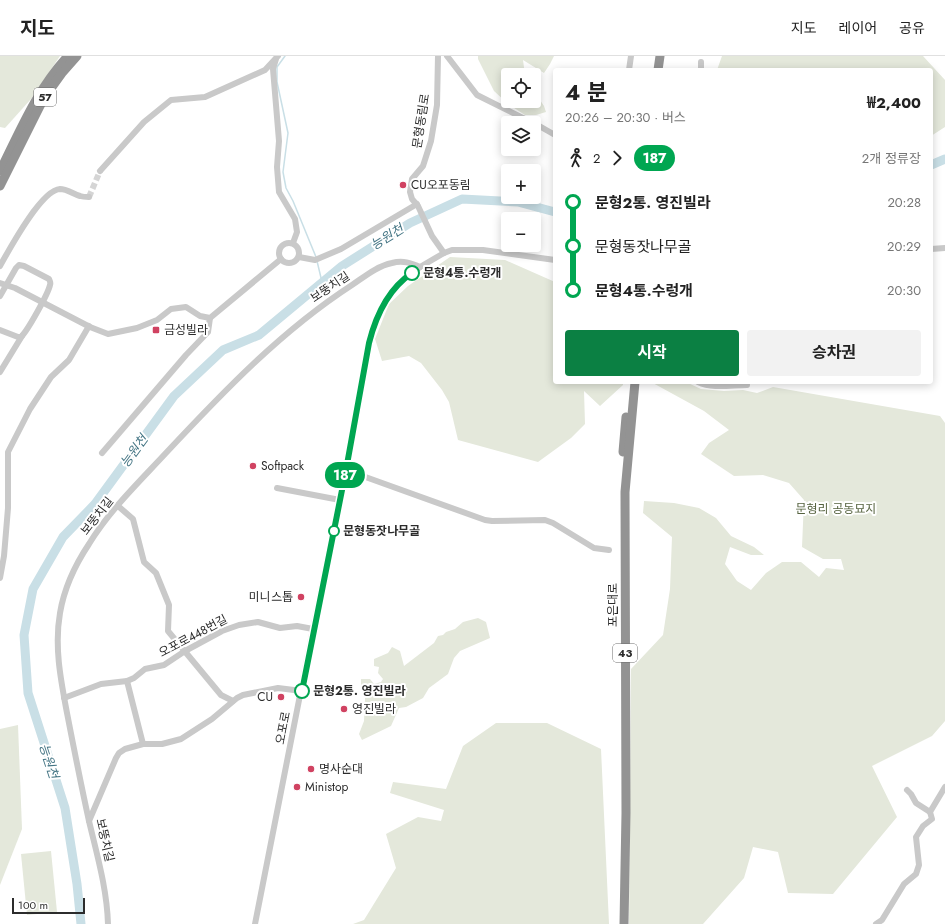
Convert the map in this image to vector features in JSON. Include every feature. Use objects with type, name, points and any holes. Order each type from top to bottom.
[{"type":"highway","name":"57","points":[[0,186],[16,145],[43,88],[55,70],[68,56]]},
{"type":"highway","name":"57","points":[[0,171],[52,86],[77,56]]},
{"type":"highway","points":[[658,68],[660,56]]},
{"type":"highway","points":[[664,68],[666,56]]},
{"type":"highway","name":"포은대로","points":[[619,924],[620,507],[629,384]]},
{"type":"highway","name":"포은대로","points":[[624,924],[626,813],[625,492],[635,384]]},
{"type":"street","name":"문형동림로","points":[[438,56],[436,105],[431,141],[423,166],[412,179],[410,192],[412,199],[417,205],[432,236],[444,253]]},
{"type":"street","points":[[447,56],[477,95],[520,116]]},
{"type":"street","points":[[629,68],[631,56]]},
{"type":"street","points":[[100,171],[144,122],[171,100],[205,96],[264,70],[277,57]]},
{"type":"street","points":[[277,57],[273,69],[279,141],[277,167],[279,192],[295,219],[297,232],[293,243]]},
{"type":"street","points":[[701,62],[701,68]]},
{"type":"street","points":[[541,127],[553,134]]},
{"type":"street","points":[[0,266],[19,233],[40,203],[50,193],[58,189],[80,196],[89,197]]},
{"type":"street","points":[[299,256],[315,260],[341,249],[417,205]]},
{"type":"street","points":[[286,243],[293,243],[296,244],[300,250],[299,256],[297,260],[287,263],[281,259],[279,253],[281,247],[286,243]]},
{"type":"street","points":[[933,249],[945,248]]},
{"type":"street","name":"오포로","points":[[256,924],[313,630],[346,470],[368,350],[373,328],[384,302],[400,282],[444,253],[460,249],[483,250],[553,260]]},
{"type":"street","points":[[102,453],[186,354],[208,332],[210,318],[281,259]]},
{"type":"street","name":"보뚱치길","points":[[108,924],[107,908],[98,857],[89,822],[60,678],[57,636],[59,614],[64,594],[72,576],[89,543],[118,506],[212,405],[306,317],[330,299],[380,267],[391,263],[409,262],[420,268]]},
{"type":"street","points":[[0,296],[3,284],[19,265],[24,266],[49,279],[50,285],[42,302],[0,372]]},
{"type":"street","points":[[3,284],[88,326],[108,334],[137,328],[156,320],[171,309],[186,307],[200,316],[210,318]]},
{"type":"street","points":[[0,578],[4,556],[8,508],[8,452],[30,409],[51,377],[69,360],[88,326]]},
{"type":"street","points":[[0,330],[18,338],[23,335]]},
{"type":"street","points":[[705,384],[717,386],[747,384]]},
{"type":"street","points":[[346,470],[485,520],[545,520],[553,523],[594,548],[610,550]]},
{"type":"street","points":[[277,488],[340,500]]},
{"type":"street","points":[[118,506],[133,519],[144,562],[156,573],[169,605],[168,630],[222,694],[233,701]]},
{"type":"street","name":"오포로448번길","points":[[64,698],[101,684],[128,681],[145,669],[164,665],[185,651],[222,631],[250,622],[258,622],[280,628],[297,626],[313,630]]},
{"type":"street","points":[[128,681],[143,744]]},
{"type":"street","points":[[89,822],[116,758],[119,753],[125,749],[143,744],[162,744],[181,739],[212,719],[233,701],[243,695],[270,689],[288,688],[302,691]]},
{"type":"street","points":[[930,812],[945,787]]},
{"type":"street","points":[[876,924],[882,920],[904,884],[916,874],[919,865],[916,837],[923,826],[932,819],[930,812],[916,803],[907,790]]},
{"type":"green space","points":[[0,56],[60,56],[31,99],[5,128],[0,127]]},
{"type":"green space","points":[[478,56],[554,56],[544,73],[541,71],[541,68],[536,68],[523,60],[524,68],[501,68],[501,98],[494,91],[478,59]]},
{"type":"green space","points":[[722,56],[923,56],[945,80],[945,127],[933,135],[933,68],[718,68]]},
{"type":"green space","points":[[541,102],[546,112],[536,115],[525,115],[514,108],[541,108]]},
{"type":"green space","points":[[450,257],[505,260],[553,281],[553,384],[623,385],[600,406],[584,391],[585,424],[571,438],[538,462],[458,440],[449,402],[442,390],[421,363],[409,356],[382,361],[375,339],[389,304],[408,286]]},
{"type":"green space","name":"문형리 공동묘지","points":[[655,384],[690,384],[701,389],[724,391],[743,390],[757,393],[773,387],[940,416],[945,423],[945,721],[932,736],[872,766],[897,817],[833,894],[788,893],[778,852],[753,847],[744,878],[703,924],[629,924],[631,669],[663,635],[670,589],[672,537],[643,513],[644,501],[674,503],[699,508],[716,518],[731,536],[754,547],[764,555],[751,555],[730,547],[725,564],[737,581],[751,590],[766,573],[782,562],[801,562],[819,577],[826,568],[844,570],[841,559],[823,559],[802,547],[804,500],[789,483],[763,475],[734,476],[701,454],[709,443],[729,430],[704,411]]},
{"type":"green space","points":[[478,618],[486,622],[490,638],[460,651],[454,658],[448,674],[429,688],[423,698],[406,707],[399,708],[391,726],[362,740],[359,734],[364,721],[365,693],[361,687],[361,679],[370,679],[374,684],[381,682],[383,679],[378,673],[379,667],[374,666],[374,659],[388,653],[392,647],[400,651],[404,666],[434,643],[438,636],[455,629],[463,622]]},
{"type":"green space","points":[[496,723],[547,723],[601,749],[609,924],[353,924],[364,920],[396,868],[386,834],[418,817],[441,821],[444,810],[390,793],[393,782],[446,789],[463,746]]},
{"type":"green space","points":[[18,725],[22,829],[0,885],[0,729]]},
{"type":"green space","points":[[51,851],[57,912],[27,915],[21,854]]},
{"type":"waterway","points":[[285,56],[277,67],[277,82],[288,133],[283,172],[286,188],[293,201],[316,257]]},
{"type":"waterway","name":"능원천","points":[[933,164],[945,159]]},
{"type":"waterway","name":"능원천","points":[[81,924],[77,884],[65,808],[28,693],[24,635],[33,589],[63,537],[95,504],[174,396],[223,350],[259,335],[342,266],[410,223],[462,199],[518,202],[553,211]]},
{"type":"waterway","points":[[317,261],[322,282]]},
{"type":"tunnel","points":[[89,197],[100,171]]},
{"type":"bus line","name":"187","points":[[302,691],[346,470],[369,343],[373,328],[384,302],[400,282],[412,273]]},
{"type":"place","name":"CU오포동림","points":[[403,185]]},
{"type":"place","name":"문형4통.수렁개","points":[[412,273]]},
{"type":"place","name":"금성빌라","points":[[156,330]]},
{"type":"place","name":"Softpack","points":[[253,466]]},
{"type":"place","name":"문형동잣나무골","points":[[334,531]]},
{"type":"place","name":"미니스톱","points":[[301,597]]},
{"type":"place","name":"문형2통. 영진빌라","points":[[302,691]]},
{"type":"place","name":"CU","points":[[281,697]]},
{"type":"place","name":"영진빌라","points":[[344,709]]},
{"type":"place","name":"명사순대","points":[[311,769]]},
{"type":"place","name":"Ministop","points":[[297,787]]}]
